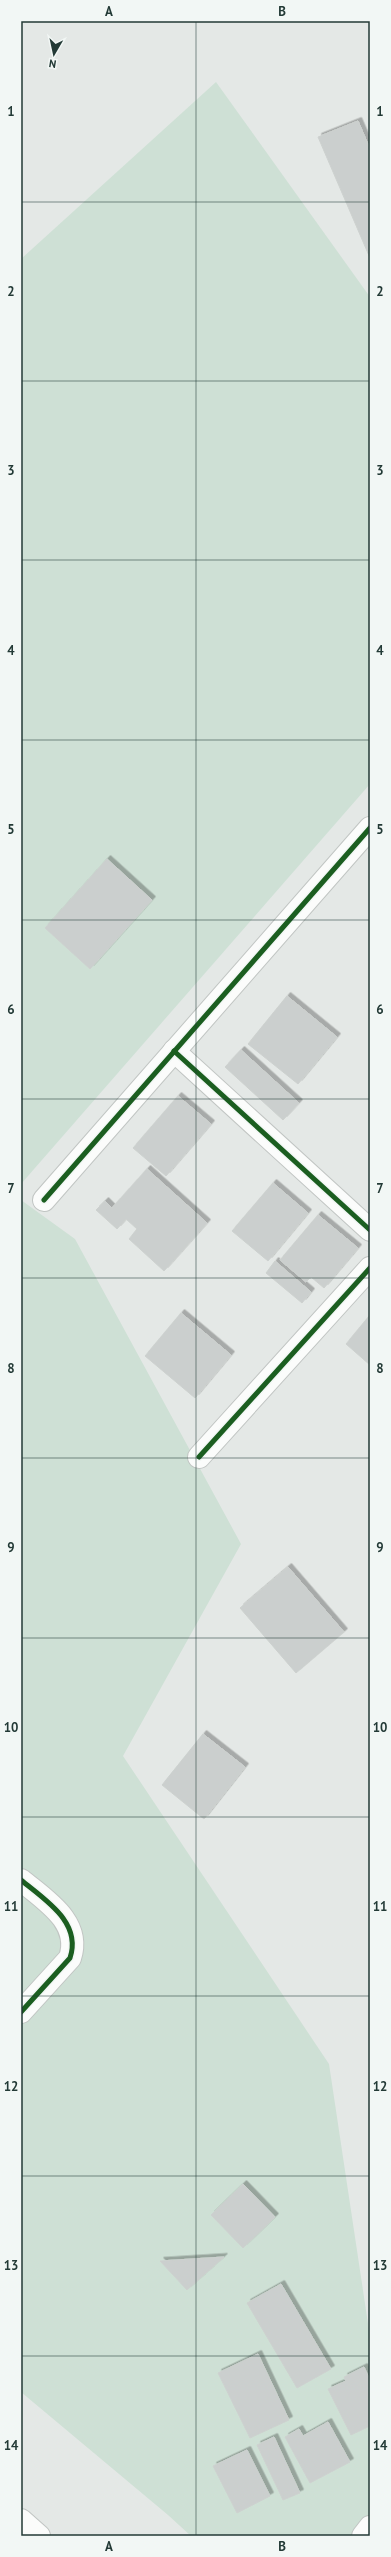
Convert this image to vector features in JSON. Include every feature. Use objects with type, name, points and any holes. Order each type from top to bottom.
[{"type":"street","points":[[44,1200],[370,828]]},
{"type":"street","points":[[174,1052],[370,1230]]},
{"type":"street","points":[[199,1457],[370,1268]]},
{"type":"street","points":[[21,1880],[60,1914],[69,1925],[74,1948],[70,1958],[21,2012]]},
{"type":"street","points":[[21,2520],[38,2536]]},
{"type":"street","points":[[362,2536],[370,2527]]},
{"type":"green space","points":[[216,82],[370,297],[370,784],[21,1184],[21,259]]},
{"type":"green space","points":[[21,1200],[75,1239],[241,1544],[123,1756],[329,2064],[370,2337],[370,2536],[191,2536],[21,2392]]},
{"type":"building","points":[[358,121],[370,149],[370,258],[318,137]]},
{"type":"building","points":[[107,859],[152,900],[90,969],[45,928]]},
{"type":"building","points":[[287,996],[337,1037],[298,1084],[248,1044]]},
{"type":"building","points":[[241,1050],[299,1103],[283,1120],[225,1067]]},
{"type":"building","points":[[178,1096],[211,1124],[166,1176],[133,1148]]},
{"type":"building","points":[[147,1169],[207,1223],[164,1271],[129,1239],[137,1229],[126,1219],[117,1229],[96,1210],[105,1201],[112,1208]]},
{"type":"building","points":[[273,1183],[308,1213],[268,1261],[232,1231]]},
{"type":"building","points":[[318,1215],[358,1248],[324,1288],[311,1277],[306,1282],[280,1260]]},
{"type":"building","points":[[275,1261],[311,1292],[302,1303],[266,1273]]},
{"type":"building","points":[[181,1313],[231,1355],[195,1398],[145,1356]]},
{"type":"building","points":[[370,1315],[370,1365],[346,1344]]},
{"type":"building","points":[[288,1567],[344,1632],[296,1673],[240,1608]]},
{"type":"building","points":[[203,1734],[245,1767],[204,1819],[162,1785]]},
{"type":"building","points":[[243,2184],[275,2217],[243,2248],[211,2215]]},
{"type":"building","points":[[224,2257],[187,2290],[160,2261]]},
{"type":"building","points":[[281,2284],[331,2369],[297,2388],[247,2303]]},
{"type":"building","points":[[258,2354],[289,2420],[250,2438],[218,2373]]},
{"type":"building","points":[[364,2367],[370,2380],[370,2426],[351,2435],[328,2389],[346,2381],[344,2377]]},
{"type":"building","points":[[328,2422],[350,2462],[310,2483],[285,2437],[299,2429],[303,2436]]},
{"type":"building","points":[[274,2437],[300,2493],[283,2500],[257,2445]]},
{"type":"building","points":[[247,2450],[270,2496],[237,2513],[213,2466]]},
{"type":"cycle path","points":[[44,1200],[370,828]]},
{"type":"cycle path","points":[[174,1051],[370,1230]]},
{"type":"cycle path","points":[[199,1457],[370,1268]]},
{"type":"cycle path","points":[[21,1880],[59,1913],[71,1933],[72,1945],[70,1958],[21,2012]]}]
